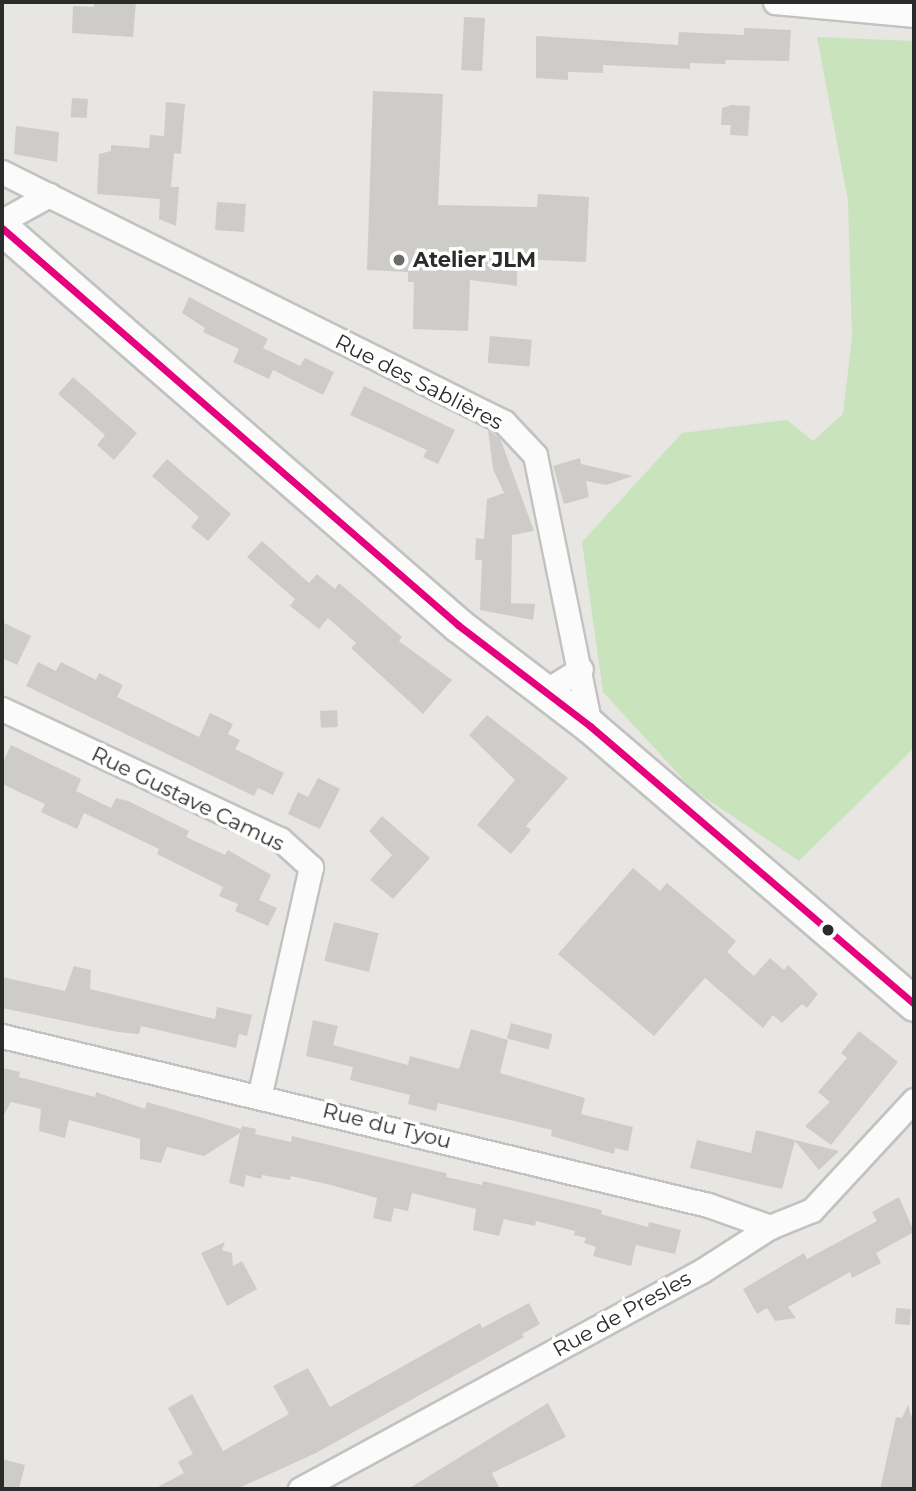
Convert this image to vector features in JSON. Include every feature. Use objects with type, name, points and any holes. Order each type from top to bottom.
[{"type":"main road","points":[[2,228],[458,625],[590,726],[914,1004]]},
{"type":"street","points":[[775,2],[914,15]]},
{"type":"street","name":"Rue des Sablières","points":[[2,172],[504,422],[535,455],[581,669],[590,726]]},
{"type":"street","points":[[2,221],[49,195]]},
{"type":"street","points":[[545,691],[581,669]]},
{"type":"street","name":"Rue Gustave Camus","points":[[2,709],[280,839],[311,867],[260,1094]]},
{"type":"street","name":"Rue du Tyou","points":[[2,1036],[260,1094],[708,1205],[770,1227]]},
{"type":"street","name":"Rue de Presles","points":[[300,1489],[700,1272],[770,1227],[812,1210],[914,1100]]},
{"type":"green space","points":[[817,37],[914,41],[914,748],[799,861],[692,789],[603,692],[582,542],[682,433],[787,420],[813,441],[843,414],[852,336],[848,201]]},
{"type":"building","points":[[94,2],[136,2],[133,37],[72,33],[73,6],[94,7]]},
{"type":"building","points":[[464,17],[485,18],[482,71],[461,70]]},
{"type":"building","points":[[744,28],[791,30],[789,61],[726,60],[725,64],[690,63],[690,69],[603,65],[603,73],[568,72],[568,80],[536,78],[536,36],[678,45],[679,32],[744,35]]},
{"type":"building","points":[[373,91],[443,94],[438,205],[537,207],[538,194],[589,197],[586,262],[517,259],[517,286],[470,280],[468,331],[413,329],[414,282],[408,282],[408,272],[367,270]]},
{"type":"building","points":[[72,98],[88,99],[87,118],[71,117]]},
{"type":"building","points":[[166,102],[185,104],[181,154],[174,153],[171,187],[179,187],[176,226],[159,219],[160,199],[97,194],[99,154],[111,151],[111,145],[149,148],[150,135],[164,136]]},
{"type":"building","points":[[731,105],[750,106],[748,136],[730,135],[731,125],[721,125],[722,108]]},
{"type":"building","points":[[16,126],[59,132],[57,162],[14,154]]},
{"type":"building","points":[[217,202],[246,204],[244,232],[215,230]]},
{"type":"building","points":[[189,297],[268,339],[263,348],[300,366],[305,358],[334,372],[323,395],[273,370],[269,379],[233,362],[239,349],[203,332],[205,328],[182,313]]},
{"type":"building","points":[[490,336],[532,340],[529,367],[488,363]]},
{"type":"building","points":[[73,377],[137,433],[114,460],[97,445],[105,435],[58,394]]},
{"type":"building","points":[[364,386],[455,430],[438,464],[423,457],[427,450],[350,415]]},
{"type":"building","points":[[488,430],[500,438],[534,531],[512,535],[511,603],[535,604],[533,620],[480,610],[482,560],[475,560],[476,538],[484,539],[487,499],[504,493],[493,469]]},
{"type":"building","points":[[580,458],[581,464],[633,476],[606,485],[586,481],[589,497],[564,504],[553,466]]},
{"type":"building","points":[[167,459],[231,514],[208,541],[191,527],[199,517],[152,476]]},
{"type":"building","points":[[262,541],[309,583],[317,574],[335,589],[339,583],[402,637],[399,641],[452,680],[423,714],[351,648],[356,643],[328,618],[319,629],[290,606],[295,599],[247,557]]},
{"type":"building","points":[[2,622],[31,636],[17,665],[2,658]]},
{"type":"building","points":[[38,662],[56,671],[61,662],[96,680],[99,673],[123,685],[117,697],[199,737],[210,713],[233,724],[228,734],[240,740],[235,749],[284,773],[273,795],[258,788],[254,796],[26,686]]},
{"type":"building","points":[[337,710],[338,727],[321,728],[320,711]]},
{"type":"building","points":[[487,715],[568,778],[526,826],[531,830],[511,854],[477,825],[515,780],[469,735]]},
{"type":"building","points":[[11,745],[81,779],[76,791],[111,808],[116,798],[128,801],[189,831],[186,837],[225,855],[228,850],[271,875],[259,900],[277,908],[268,926],[235,911],[238,904],[219,896],[223,887],[157,854],[159,849],[84,813],[77,829],[41,812],[45,804],[2,784],[2,764]]},
{"type":"building","points":[[318,778],[340,789],[320,829],[288,814],[298,792],[308,797]]},
{"type":"building","points":[[382,816],[430,858],[393,899],[370,880],[392,855],[369,831]]},
{"type":"building","points":[[633,868],[660,891],[667,883],[736,941],[727,952],[754,976],[770,958],[784,970],[788,965],[818,994],[807,1008],[802,1004],[782,1023],[773,1015],[763,1028],[705,978],[654,1036],[558,954]]},
{"type":"building","points":[[334,922],[379,933],[369,972],[324,961]]},
{"type":"building","points":[[74,966],[91,970],[90,989],[215,1019],[217,1007],[252,1015],[247,1036],[239,1034],[236,1048],[141,1026],[139,1034],[118,1032],[2,1008],[2,977],[65,991]]},
{"type":"building","points":[[313,1020],[338,1026],[333,1045],[408,1065],[410,1056],[459,1069],[471,1029],[508,1040],[500,1073],[585,1098],[581,1114],[633,1127],[628,1151],[615,1148],[614,1154],[551,1136],[552,1130],[438,1103],[436,1111],[408,1104],[410,1095],[350,1080],[353,1067],[306,1056]]},
{"type":"building","points":[[511,1023],[553,1034],[548,1050],[507,1038]]},
{"type":"building","points":[[859,1031],[898,1062],[831,1145],[805,1126],[830,1102],[818,1092],[847,1058],[841,1053]]},
{"type":"building","points":[[2,1068],[20,1072],[19,1077],[95,1097],[96,1092],[145,1109],[147,1102],[241,1129],[242,1126],[256,1129],[255,1134],[291,1142],[292,1136],[447,1173],[446,1177],[482,1185],[483,1181],[602,1210],[601,1214],[648,1227],[649,1222],[681,1230],[675,1254],[636,1245],[631,1266],[593,1256],[596,1247],[584,1243],[586,1238],[574,1235],[575,1231],[536,1221],[535,1226],[504,1219],[499,1236],[473,1230],[476,1209],[412,1193],[408,1211],[394,1208],[391,1222],[373,1218],[377,1198],[331,1185],[291,1176],[290,1180],[262,1175],[261,1179],[246,1175],[244,1187],[229,1183],[240,1133],[204,1156],[167,1147],[161,1163],[140,1159],[140,1139],[69,1120],[65,1138],[39,1131],[41,1109],[11,1102],[2,1118]]},
{"type":"building","points":[[756,1130],[839,1151],[819,1170],[795,1141],[782,1189],[690,1168],[697,1140],[751,1153]]},
{"type":"building","points":[[899,1197],[914,1232],[876,1253],[881,1263],[852,1278],[850,1272],[788,1307],[796,1318],[775,1321],[767,1308],[757,1314],[743,1289],[804,1253],[807,1259],[877,1221],[872,1212]]},
{"type":"building","points":[[225,1242],[222,1250],[232,1253],[233,1266],[242,1261],[257,1289],[227,1306],[201,1253]]},
{"type":"building","points":[[529,1303],[540,1324],[522,1334],[524,1337],[316,1453],[237,1489],[154,1489],[184,1473],[178,1462],[193,1454],[168,1408],[192,1394],[223,1451],[289,1414],[273,1386],[308,1368],[330,1407],[480,1323],[482,1328]]},
{"type":"building","points":[[896,1308],[911,1309],[910,1325],[895,1324]]},
{"type":"building","points":[[548,1403],[566,1437],[492,1473],[500,1489],[408,1489]]},
{"type":"building","points":[[908,1405],[914,1425],[914,1489],[880,1489],[896,1417],[902,1418]]},
{"type":"building","points":[[2,1459],[25,1465],[19,1489],[2,1489]]},
{"type":"transit line","points":[[2,228],[458,625],[590,726],[914,1004]]},
{"type":"place","name":"Atelier JLM","points":[[399,260]]}]
